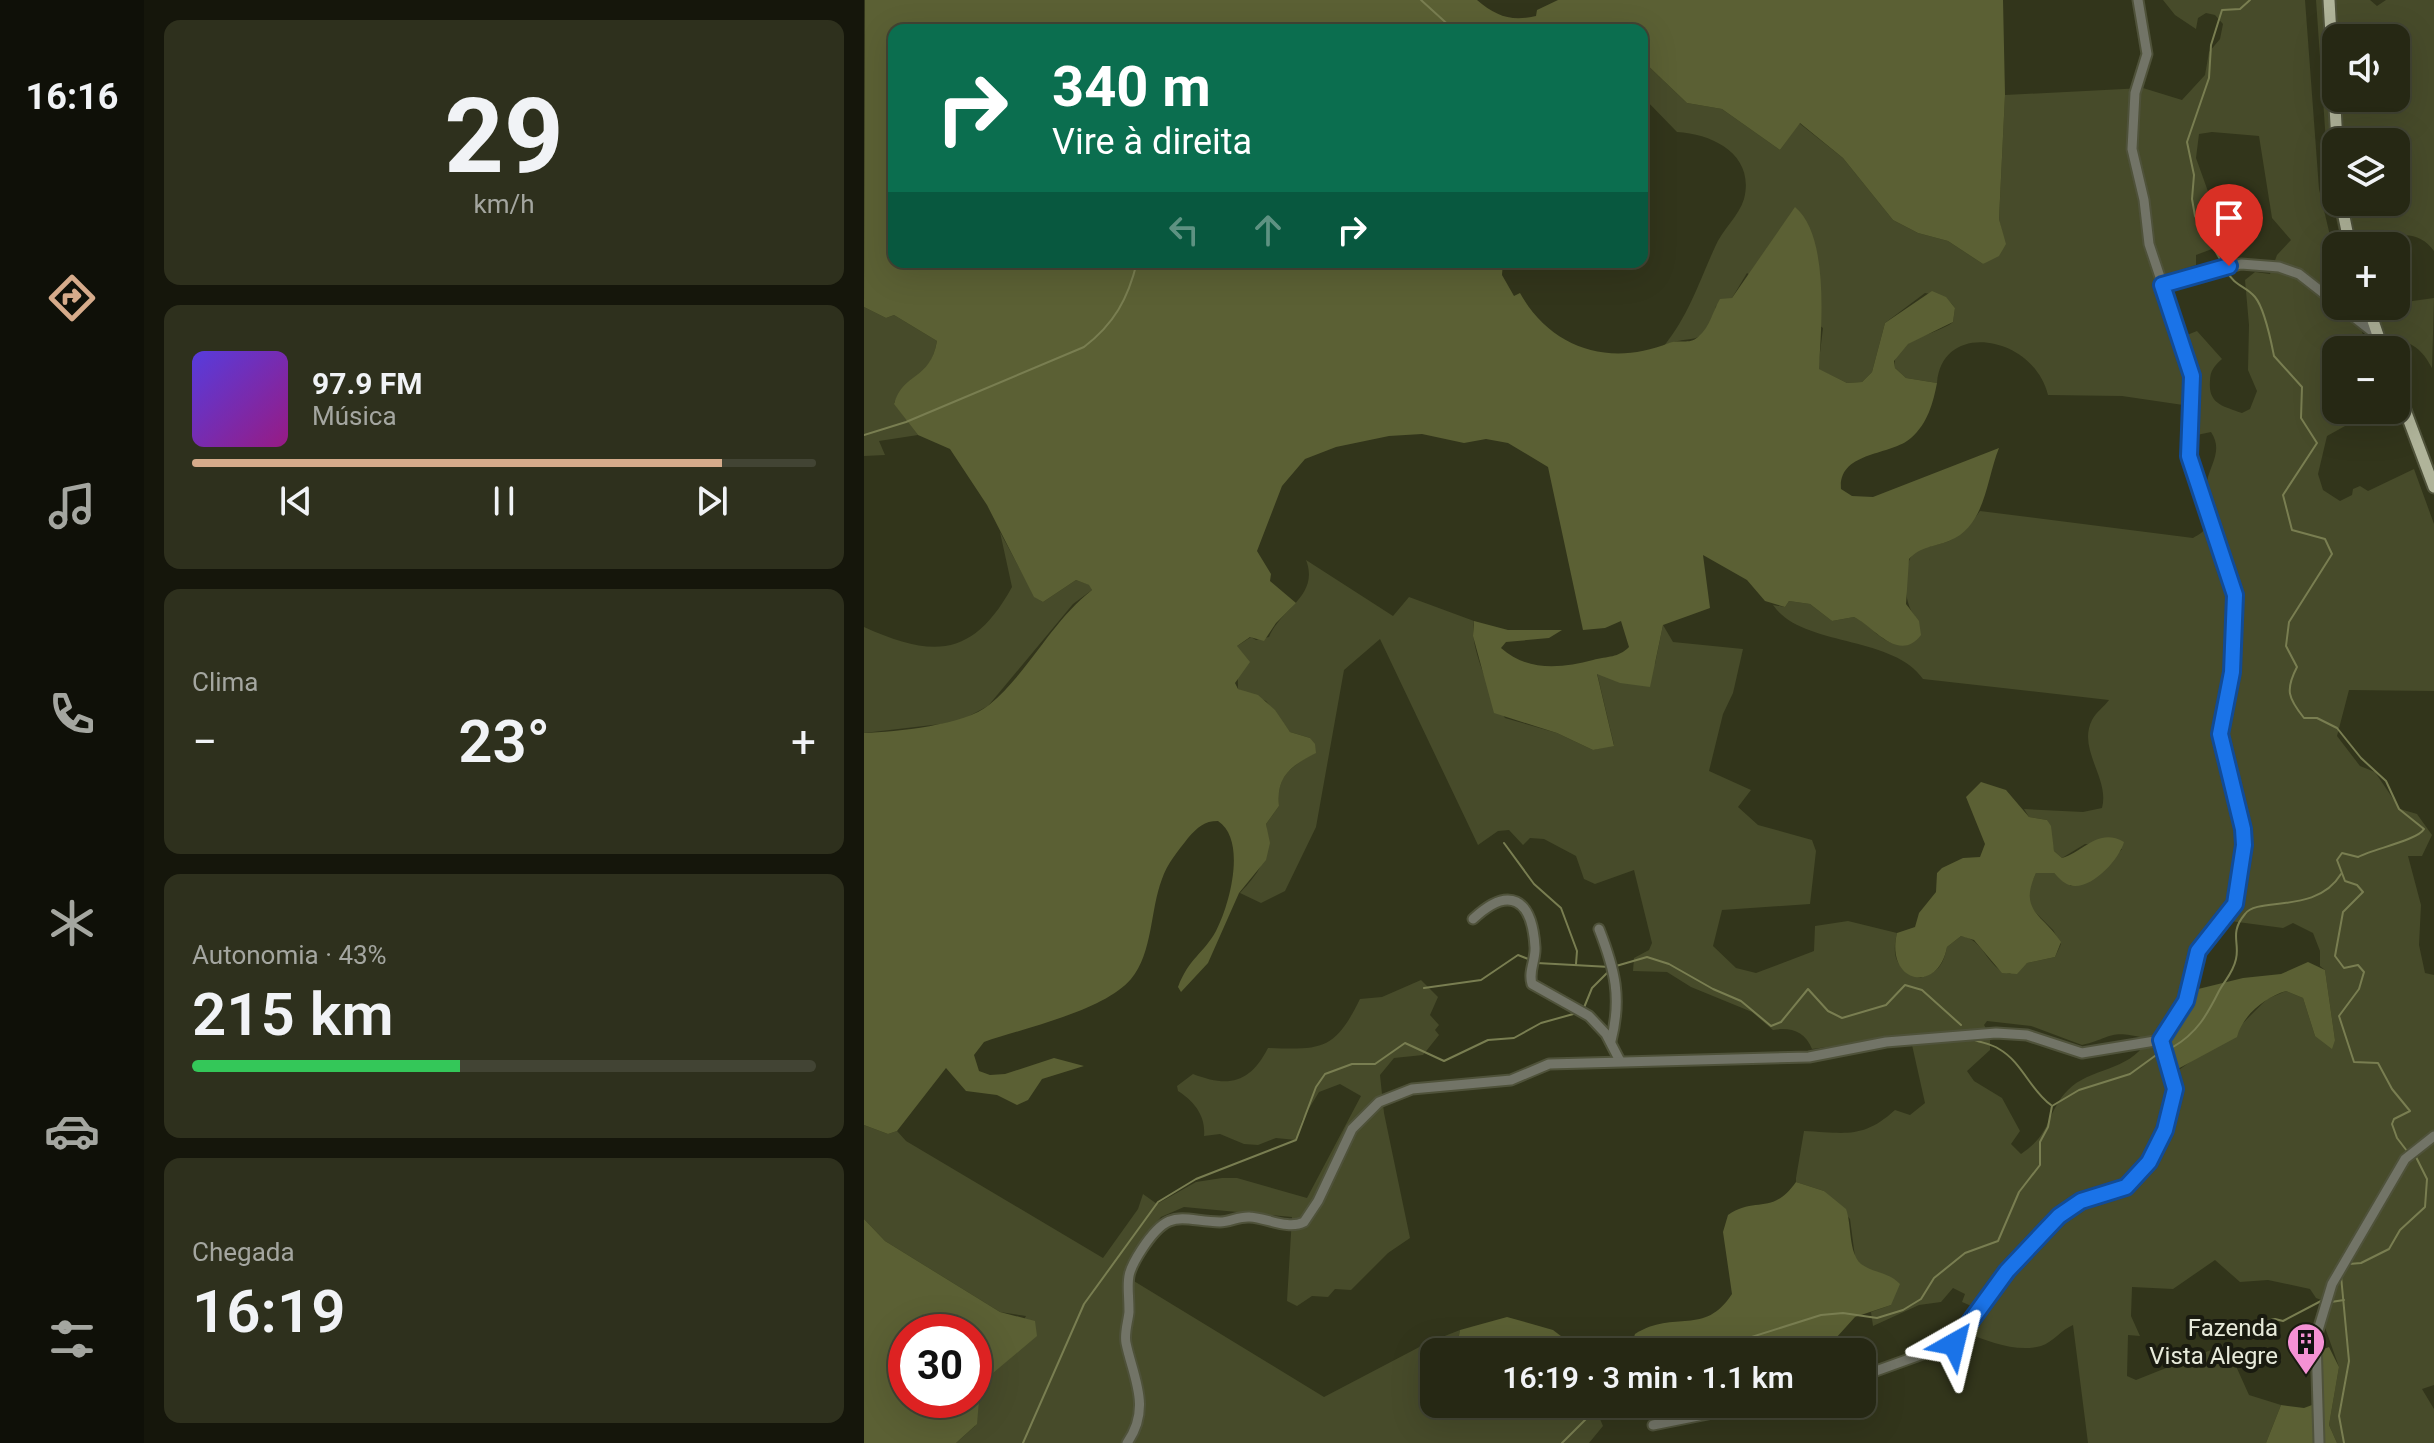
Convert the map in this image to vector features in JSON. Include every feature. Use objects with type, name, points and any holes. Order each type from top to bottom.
[{"type":"main road","points":[[2329,0],[2336,128]]},
{"type":"main road","points":[[2373,320],[2378,336]]},
{"type":"main road","points":[[2410,423],[2434,487]]},
{"type":"street","points":[[1127,1443],[1136,1426],[1139,1389],[1125,1339],[1127,1276],[1160,1226],[1178,1217],[1219,1222],[1249,1217],[1299,1224],[1318,1201],[1357,1120],[1392,1095],[1430,1087],[1511,1080],[1549,1064],[1809,1057],[1886,1042],[1996,1033],[2027,1035],[2082,1053],[2161,1040],[2186,1001],[2198,951],[2235,904],[2244,845],[2243,829],[2220,734],[2232,672],[2235,595],[2189,456],[2192,376],[2149,244],[2144,200],[2132,149],[2135,93],[2147,54],[2138,0]]},
{"type":"street","points":[[2162,285],[2224,268],[2261,264],[2289,269],[2378,336]]},
{"type":"street","points":[[1473,919],[1495,900],[1510,900],[1520,905],[1531,924],[1535,945],[1532,984],[1589,1016],[1611,1041],[1620,1061]]},
{"type":"street","points":[[1599,929],[1618,985],[1618,1007],[1611,1041]]},
{"type":"street","points":[[1876,1371],[1959,1341],[2007,1271],[2059,1216],[2081,1201],[2126,1187],[2135,1179],[2159,1144],[2174,1098],[2174,1083],[2161,1040]]},
{"type":"street","points":[[2319,1443],[2316,1337],[2332,1284],[2408,1155],[2434,1136]]},
{"type":"street","points":[[1653,1425],[1688,1418]]},
{"type":"green space","points":[[865,0],[1477,0],[1497,14],[1519,18],[1536,16],[1537,10],[1558,0],[2003,0],[2005,95],[1999,219],[2006,244],[1999,256],[1983,264],[1948,241],[1918,233],[1893,220],[1843,158],[1800,123],[1780,150],[1722,109],[1687,103],[1648,66],[1648,24],[888,24],[888,268],[1503,268],[1502,275],[1514,296],[1520,293],[1548,328],[1565,340],[1584,348],[1625,353],[1691,341],[1698,337],[1709,324],[1720,299],[1732,298],[1795,207],[1806,221],[1819,260],[1822,307],[1819,369],[1847,383],[1862,382],[1872,372],[1885,323],[1932,291],[1946,297],[1955,308],[1953,322],[1908,344],[1894,361],[1895,368],[1906,378],[1937,383],[1922,426],[1902,444],[1867,456],[1848,468],[1842,477],[1841,489],[1852,496],[1873,497],[1999,448],[1983,501],[1971,525],[1949,541],[1923,549],[1909,559],[1906,604],[1919,621],[1921,635],[1913,643],[1904,646],[1895,644],[1854,617],[1832,621],[1810,604],[1789,601],[1785,607],[1765,601],[1747,580],[1703,555],[1710,608],[1663,625],[1650,687],[1620,683],[1597,674],[1614,746],[1593,750],[1557,733],[1494,713],[1473,636],[1474,621],[1508,630],[1562,630],[1549,638],[1506,642],[1501,648],[1522,661],[1546,666],[1569,665],[1612,656],[1629,647],[1621,621],[1605,628],[1583,630],[1548,467],[1508,443],[1486,439],[1464,443],[1422,434],[1389,436],[1336,447],[1305,459],[1282,486],[1257,551],[1271,574],[1270,581],[1296,603],[1276,623],[1264,641],[1250,637],[1237,646],[1250,662],[1235,683],[1238,689],[1258,695],[1275,710],[1290,732],[1310,738],[1315,744],[1316,753],[1299,763],[1283,779],[1279,806],[1266,824],[1270,843],[1266,860],[1239,893],[1208,963],[1181,992],[1178,987],[1182,977],[1216,931],[1230,889],[1234,857],[1232,842],[1227,830],[1218,821],[1205,823],[1195,831],[1167,868],[1158,891],[1143,957],[1131,979],[1119,990],[1083,1009],[984,1042],[974,1055],[979,1071],[990,1075],[1005,1074],[1054,1058],[1084,1066],[1042,1079],[1028,1100],[1017,1105],[997,1095],[966,1091],[946,1068],[897,1131],[888,1134],[864,1125],[864,733],[930,726],[978,712],[1003,692],[1064,617],[1092,590],[1089,585],[1076,580],[1043,602],[1034,597],[987,505],[950,449],[918,435],[894,404],[904,386],[929,363],[937,341],[894,315],[886,318],[864,307]]},
{"type":"green space","points":[[2163,0],[2305,0],[2319,189],[2322,216],[2325,216],[2329,232],[2322,232],[2322,320],[2357,320],[2364,336],[2322,336],[2322,424],[2349,424],[2327,436],[2318,474],[2323,490],[2340,501],[2352,495],[2353,489],[2360,486],[2368,491],[2414,469],[2434,524],[2434,691],[2349,690],[2337,736],[2360,766],[2375,772],[2400,809],[2417,814],[2432,835],[2422,856],[2408,856],[2421,905],[2419,945],[2425,973],[2434,975],[2434,1385],[2422,1389],[2434,1409],[2434,1443],[2337,1443],[2329,1425],[2339,1367],[2322,1319],[2324,1301],[2316,1298],[2310,1289],[2268,1280],[2240,1282],[2215,1260],[2173,1289],[2132,1287],[2131,1316],[2140,1336],[2128,1335],[2127,1376],[2136,1380],[2226,1344],[2249,1395],[2281,1405],[2266,1443],[2088,1443],[2073,1325],[2049,1342],[2032,1348],[1993,1342],[1966,1333],[1981,1310],[1962,1302],[1965,1294],[1953,1288],[1941,1302],[1919,1305],[1873,1326],[1871,1312],[1891,1305],[1855,1257],[1850,1219],[1824,1191],[1796,1182],[1796,1178],[1804,1131],[1843,1133],[1863,1130],[1895,1110],[1910,1115],[1925,1103],[1910,1036],[1812,1049],[1805,1038],[1796,1032],[1773,1030],[1752,1012],[1691,987],[1667,972],[1633,971],[1634,958],[1649,950],[1652,943],[1634,870],[1595,884],[1584,879],[1576,856],[1544,839],[1530,838],[1523,845],[1509,830],[1498,831],[1478,845],[1380,639],[1344,670],[1316,827],[1285,891],[1261,903],[1240,893],[1263,862],[1267,845],[1266,824],[1279,806],[1282,780],[1298,763],[1315,753],[1310,738],[1290,732],[1266,701],[1238,689],[1237,646],[1251,637],[1256,640],[1269,637],[1308,583],[1306,560],[1393,616],[1409,597],[1474,621],[1474,643],[1478,656],[1505,718],[1557,733],[1593,750],[1614,745],[1597,673],[1655,664],[1663,625],[1673,642],[1743,649],[1709,771],[1751,790],[1738,807],[1758,825],[1812,840],[1816,851],[1810,904],[1722,910],[1713,946],[1736,968],[1756,973],[1814,951],[1815,926],[1848,921],[1897,933],[1895,949],[1898,962],[1906,971],[1920,978],[1939,967],[1947,947],[1961,936],[1975,942],[1996,966],[2010,974],[2027,963],[2055,957],[2061,944],[2053,930],[2030,907],[2029,888],[2036,873],[2054,873],[2071,886],[2097,876],[2122,849],[2085,844],[2062,858],[2054,851],[2047,820],[2029,817],[2024,809],[2083,812],[2102,808],[2102,786],[2088,742],[2088,731],[2094,717],[2109,700],[1923,679],[1909,665],[1891,655],[1804,628],[1786,618],[1773,605],[1785,607],[1789,601],[1810,604],[1832,621],[1854,617],[1886,640],[1901,645],[1910,644],[1915,616],[1906,594],[1910,558],[1922,548],[1954,538],[1980,511],[2193,538],[2204,530],[2209,521],[2206,486],[2216,451],[2211,432],[2197,435],[2191,430],[2190,406],[2122,396],[2048,395],[2039,375],[2025,359],[2008,348],[1989,343],[1971,343],[1954,350],[1943,363],[1937,383],[1906,378],[1895,368],[1900,350],[1953,322],[1955,308],[1952,304],[1942,297],[1925,293],[1885,323],[1872,372],[1862,382],[1847,383],[1818,369],[1823,328],[1747,273],[1732,298],[1716,306],[1707,330],[1696,338],[1664,346],[1687,310],[1718,241],[1742,205],[1746,184],[1738,159],[1729,150],[1705,137],[1677,132],[1648,102],[1648,66],[1687,103],[1722,109],[1780,150],[1799,123],[1843,158],[1893,220],[1918,233],[1948,241],[1983,264],[2005,244],[1999,219],[2005,95],[2143,88],[2182,100],[2205,75],[2209,52],[2220,39],[2223,24],[2215,15],[2206,13],[2198,18],[2196,29],[2175,15]],"holes":[[[2212,132],[2259,136],[2272,218],[2291,240],[2277,255],[2270,274],[2255,272],[2245,280],[2249,325],[2248,370],[2257,391],[2250,409],[2242,413],[2223,406],[2211,395],[2211,374],[2222,359],[2197,331],[2187,335],[2182,331],[2167,287],[2178,271],[2196,265],[2196,255],[2212,249],[2224,236],[2196,158],[2199,134]],[[2215,919],[2283,928],[2293,923],[2313,933],[2320,951],[2320,966],[2325,970],[2335,1040],[2315,1036],[2303,998],[2286,991],[2267,999],[2240,1026],[2176,1072],[2190,966],[2195,947],[2210,921]],[[1987,1021],[2031,1026],[2082,1045],[2117,1034],[2144,1038],[2146,1042],[2130,1059],[2087,1077],[2068,1090],[2039,1138],[2021,1154],[2011,1144],[2020,1131],[2002,1098],[1974,1081],[1967,1071],[1990,1050],[1990,1035],[1984,1025]]]},
{"type":"green space","points":[[2316,0],[2370,0],[2377,6],[2386,0],[2434,0],[2434,251],[2425,242],[2410,236],[2410,232],[2339,232],[2336,216],[2410,216],[2410,128],[2325,128],[2324,112],[2410,112],[2410,24],[2322,24],[2322,85]]},
{"type":"green space","points":[[2434,298],[2432,368],[2423,354],[2410,344],[2410,336],[2379,336],[2370,320],[2410,320],[2410,301]]},
{"type":"green space","points":[[864,307],[886,318],[894,315],[937,341],[930,363],[906,385],[894,403],[918,435],[879,441],[885,455],[864,456]]},
{"type":"green space","points":[[1000,532],[1035,597],[1043,602],[1076,580],[1090,585],[1092,590],[1073,604],[988,706],[958,722],[864,733],[864,627],[911,644],[931,647],[966,639],[982,628],[1012,587]]},
{"type":"green space","points":[[1981,782],[2006,790],[2029,817],[2047,820],[2051,826],[2054,851],[2062,858],[2106,837],[2124,842],[2110,865],[2086,884],[2069,885],[2054,873],[2036,873],[2031,886],[2031,905],[2061,942],[2055,957],[2027,963],[2017,974],[2002,973],[1974,940],[1961,936],[1947,947],[1942,962],[1934,972],[1924,977],[1914,977],[1898,963],[1895,950],[1897,933],[1915,927],[1919,913],[1936,892],[1937,873],[1942,868],[1963,858],[1980,857],[1985,844],[1966,797]]},
{"type":"green space","points":[[2308,962],[2325,970],[2335,1040],[2332,1049],[2315,1036],[2303,998],[2286,991],[2256,1008],[2237,1037],[2174,1071],[2162,1043],[2172,1010],[2190,991],[2243,978],[2281,974]]},
{"type":"green space","points":[[1421,980],[1438,997],[1430,1015],[1439,1025],[1435,1030],[1439,1035],[1423,1055],[1394,1058],[1380,1075],[1384,1113],[1410,1238],[1388,1253],[1351,1290],[1335,1289],[1328,1297],[1312,1296],[1297,1306],[1287,1301],[1292,1217],[1184,1207],[1161,1217],[1137,1248],[1124,1275],[1324,1397],[1420,1347],[1420,1418],[1600,1418],[1603,1426],[1589,1443],[956,1443],[975,1426],[976,1418],[992,1418],[992,1374],[1026,1316],[1000,1312],[885,1241],[864,1219],[864,1125],[888,1134],[897,1131],[906,1141],[1103,1258],[1138,1209],[1143,1194],[1157,1204],[1196,1182],[1237,1178],[1307,1198],[1361,1096],[1340,1084],[1319,1092],[1302,1120],[1296,1140],[1276,1138],[1258,1145],[1244,1144],[1220,1134],[1204,1136],[1198,1110],[1178,1091],[1177,1086],[1193,1074],[1217,1081],[1237,1079],[1254,1069],[1268,1048],[1314,1047],[1325,1043],[1343,1028],[1360,999],[1382,997]]},
{"type":"green space","points":[[1796,1182],[1824,1191],[1846,1209],[1857,1259],[1900,1284],[1891,1305],[1855,1317],[1836,1338],[1634,1338],[1635,1334],[1650,1327],[1700,1319],[1721,1307],[1732,1294],[1723,1232],[1728,1215],[1779,1199]]},
{"type":"green space","points":[[864,1219],[885,1241],[1000,1312],[1035,1321],[1037,1336],[992,1374],[992,1314],[888,1314],[888,1418],[978,1418],[977,1424],[956,1443],[864,1443]]},
{"type":"green space","points":[[1507,1317],[1553,1330],[1564,1338],[1459,1338],[1460,1330]]},
{"type":"green space","points":[[1460,1330],[1459,1338],[1440,1338]]},
{"type":"green space","points":[[2329,1347],[2339,1367],[2329,1425],[2337,1443],[2266,1443],[2281,1405],[2304,1408],[2312,1405],[2321,1350]]},
{"type":"waterway","points":[[1421,0],[1447,24]]},
{"type":"waterway","points":[[2224,266],[2195,216],[2192,199],[2194,175],[2187,142],[2209,78],[2211,45],[2222,10],[2240,9],[2250,0]]},
{"type":"waterway","points":[[864,435],[906,422],[1084,347],[1112,320],[1129,288],[1135,268]]},
{"type":"waterway","points":[[2227,271],[2259,302],[2274,356],[2302,387],[2301,418],[2317,443],[2283,495],[2292,530],[2325,539],[2332,554],[2289,622],[2286,646],[2297,667],[2290,694],[2304,718],[2317,718],[2337,728],[2361,758],[2386,781],[2399,809],[2424,829],[2413,837],[2358,857],[2342,853],[2337,860],[2345,881],[2357,885],[2363,892],[2343,912],[2335,956],[2344,968],[2358,965],[2364,972],[2359,989],[2339,1016],[2354,1062],[2378,1063],[2392,1089],[2410,1111],[2394,1119],[2392,1124],[2397,1138],[2407,1151]]},
{"type":"waterway","points":[[1504,843],[1534,884],[1561,908],[1577,951],[1576,964]]},
{"type":"waterway","points":[[2173,1047],[2189,1036],[2200,1023],[2231,972],[2237,953],[2237,927],[2245,914],[2262,906],[2317,895],[2330,887],[2341,874]]},
{"type":"waterway","points":[[1424,988],[1481,980],[1518,955],[1531,960]]},
{"type":"waterway","points":[[1616,966],[1647,957],[1669,964],[1741,1001],[1771,1026],[1781,1022],[1808,989],[1828,1011],[1842,1018],[1886,1005],[1905,985],[1922,990],[1961,1025]]},
{"type":"waterway","points":[[1537,963],[1610,967]]},
{"type":"waterway","points":[[1583,1010],[1592,988],[1610,970]]},
{"type":"waterway","points":[[1023,1443],[1084,1304],[1158,1202],[1196,1179],[1296,1140],[1316,1087],[1325,1074],[1352,1064],[1375,1064],[1405,1043],[1444,1061],[1488,1040],[1514,1038],[1541,1023],[1577,1013]]},
{"type":"waterway","points":[[1970,1038],[1996,1047],[2007,1055],[2051,1105]]},
{"type":"waterway","points":[[1748,1338],[1821,1315],[1843,1313],[1877,1318],[1903,1310],[1921,1299],[1934,1278],[1965,1253],[1998,1241],[2019,1192],[2040,1165],[2040,1142],[2048,1127],[2052,1106],[2079,1090],[2130,1074],[2159,1053]]},
{"type":"waterway","points":[[2349,1264],[2361,1263],[2389,1249],[2400,1230],[2425,1207],[2427,1179],[2416,1157]]},
{"type":"waterway","points":[[2341,1276],[2349,1361],[2339,1416],[2344,1443]]},
{"type":"waterway","points":[[2331,1302],[2344,1300]]},
{"type":"waterway","points":[[2236,1328],[2275,1319],[2283,1321],[2321,1301]]},
{"type":"waterway","points":[[1562,1443],[1587,1418]]},
{"type":"place","name":"Fazenda Vista Alegre","points":[[2306,1376]]},
{"type":"route","points":[[1954,1344],[1971,1325],[2007,1271],[2059,1216],[2092,1196],[2126,1187],[2149,1162],[2165,1130],[2175,1089],[2161,1040],[2186,1001],[2198,951],[2235,904],[2243,862],[2243,829],[2220,734],[2232,672],[2235,595],[2189,456],[2192,376],[2162,285],[2229,266]]}]
